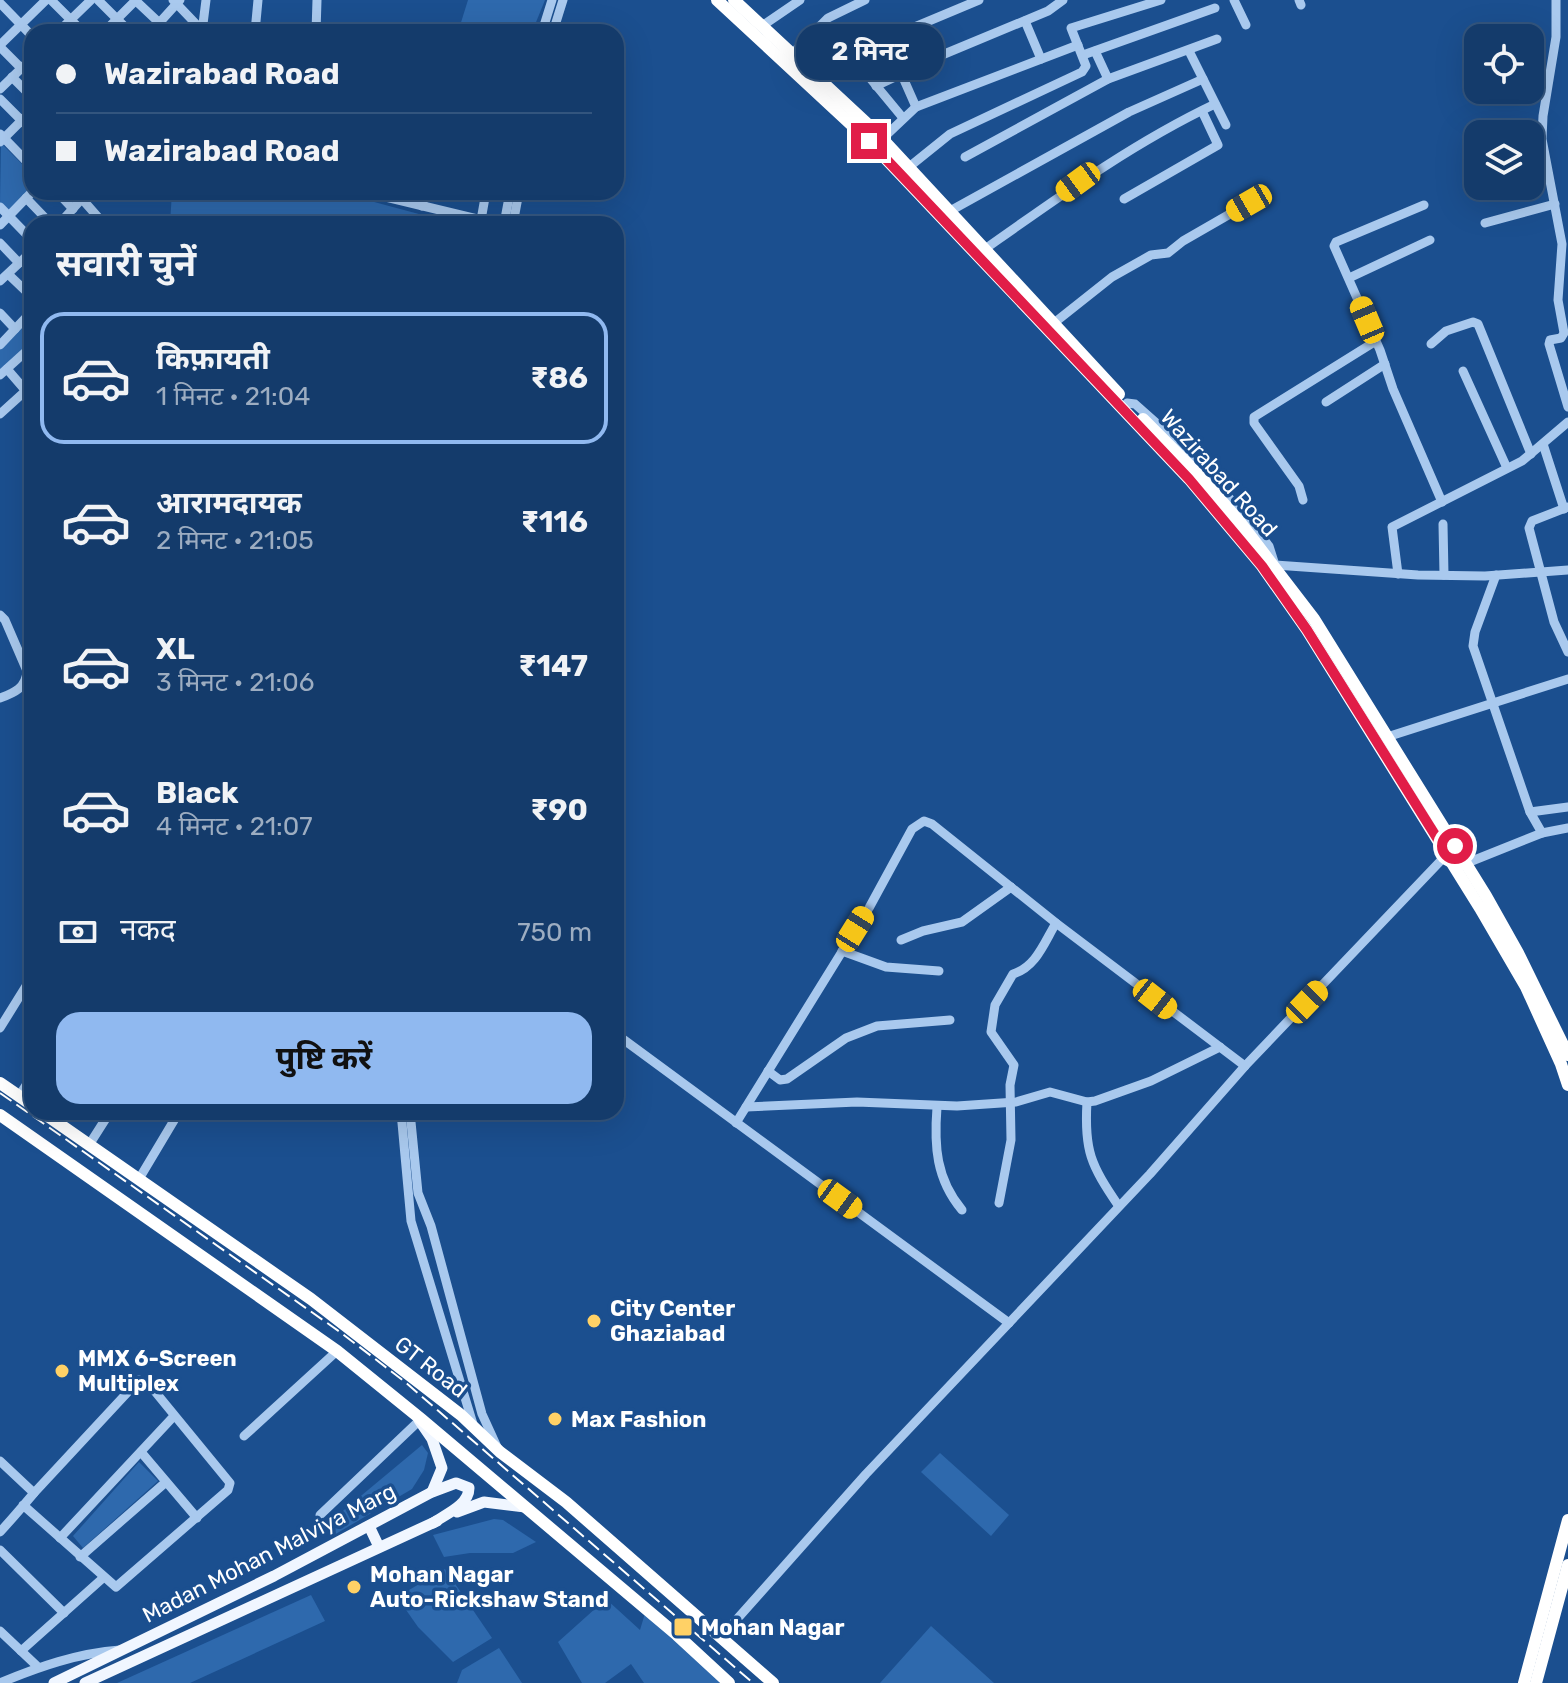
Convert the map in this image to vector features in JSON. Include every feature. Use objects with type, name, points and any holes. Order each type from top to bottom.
[{"type":"highway","name":"Wazirabad Road","points":[[717,0],[788,58],[878,143],[1271,569],[1314,619],[1387,737],[1451,850]]},
{"type":"highway","name":"Wazirabad Road","points":[[734,0],[762,26],[788,58]]},
{"type":"highway","name":"Wazirabad Road","points":[[878,143],[909,167],[1127,403],[1199,475],[1271,569],[1307,630],[1518,953],[1568,1055]]},
{"type":"highway","name":"Wazirabad Road","points":[[1461,866],[1526,987],[1568,1085]]},
{"type":"highway","points":[[0,1083],[24,1099]]},
{"type":"highway","name":"GT Road","points":[[0,1115],[337,1351],[677,1635],[729,1683]]},
{"type":"highway","name":"GT Road","points":[[58,1120],[311,1299],[474,1427],[500,1452],[566,1502],[773,1683]]},
{"type":"highway","points":[[1524,1683],[1568,1520]]},
{"type":"highway","points":[[1536,1683],[1568,1565]]},
{"type":"main road","points":[[420,1420],[432,1439],[442,1468],[432,1492]]},
{"type":"main road","points":[[432,1492],[456,1483],[469,1488],[470,1495],[433,1523]]},
{"type":"main road","name":"Madan Mohan Malviya Marg","points":[[54,1683],[432,1492]]},
{"type":"main road","name":"Madan Mohan Malviya Marg","points":[[88,1682],[379,1547],[484,1502],[525,1507]]},
{"type":"main road","points":[[369,1526],[379,1547]]},
{"type":"street","points":[[21,68],[0,46],[49,0],[75,24]]},
{"type":"street","points":[[67,24],[91,0]]},
{"type":"street","points":[[98,0],[121,24]]},
{"type":"street","points":[[111,24],[136,0],[159,23],[177,2],[196,24]]},
{"type":"street","points":[[203,24],[206,0]]},
{"type":"street","points":[[256,24],[258,0]]},
{"type":"street","points":[[316,24],[317,0]]},
{"type":"street","points":[[544,24],[552,0]]},
{"type":"street","points":[[556,24],[563,0]]},
{"type":"street","points":[[762,26],[800,0]]},
{"type":"street","points":[[788,58],[828,18],[865,0]]},
{"type":"street","points":[[903,118],[850,54],[979,0]]},
{"type":"street","points":[[876,86],[1048,11],[1063,0]]},
{"type":"street","points":[[1234,0],[1246,25]]},
{"type":"street","points":[[1556,0],[1555,50],[1542,126],[1565,268],[1558,300],[1564,333],[1561,338],[1550,340],[1549,344],[1568,407]]},
{"type":"street","points":[[909,167],[937,143],[961,128],[1082,72],[1086,68],[1071,28],[1157,1]]},
{"type":"street","points":[[4,3],[24,28]]},
{"type":"street","points":[[878,143],[916,107],[1041,59],[1081,50],[1095,51],[1215,8]]},
{"type":"street","points":[[1025,21],[1041,59]]},
{"type":"street","points":[[886,39],[916,107]]},
{"type":"street","points":[[965,157],[1108,79],[1217,39]]},
{"type":"street","points":[[1095,51],[1108,79]]},
{"type":"street","points":[[1189,51],[1226,125]]},
{"type":"street","points":[[0,89],[24,66]]},
{"type":"street","points":[[12,77],[24,89]]},
{"type":"street","points":[[950,211],[1129,112],[1203,79]]},
{"type":"street","points":[[0,99],[24,124]]},
{"type":"street","points":[[985,249],[1107,164],[1175,123],[1215,104]]},
{"type":"street","points":[[1124,199],[1218,145],[1202,111]]},
{"type":"street","points":[[24,118],[1,138],[24,155]]},
{"type":"street","points":[[0,225],[24,200]]},
{"type":"street","points":[[33,200],[45,216]]},
{"type":"street","points":[[65,200],[73,209]]},
{"type":"street","points":[[66,216],[81,200]]},
{"type":"street","points":[[398,200],[464,216]]},
{"type":"street","points":[[422,206],[423,200]]},
{"type":"street","points":[[1054,323],[1112,277],[1151,255],[1168,253],[1249,203]]},
{"type":"street","points":[[1485,223],[1555,204]]},
{"type":"street","points":[[1424,205],[1335,243],[1334,248],[1442,502]]},
{"type":"street","points":[[0,207],[24,232]]},
{"type":"street","points":[[1349,278],[1430,240]]},
{"type":"street","points":[[0,243],[19,263]]},
{"type":"street","points":[[24,258],[2,278],[24,292]]},
{"type":"street","points":[[0,313],[15,329]]},
{"type":"street","points":[[0,345],[24,319]]},
{"type":"street","points":[[1431,344],[1446,331],[1473,322],[1478,324],[1531,454]]},
{"type":"street","points":[[1303,500],[1299,486],[1254,423],[1254,417],[1376,341]]},
{"type":"street","points":[[24,353],[4,372],[24,385]]},
{"type":"street","points":[[1326,402],[1385,364]]},
{"type":"street","points":[[1463,371],[1507,468]]},
{"type":"street","points":[[0,414],[24,392]]},
{"type":"street","points":[[1398,574],[1392,527],[1531,454],[1568,422]]},
{"type":"street","points":[[1543,444],[1566,508],[1530,523],[1557,633],[1568,652]]},
{"type":"street","points":[[1443,524],[1444,575]]},
{"type":"street","points":[[1271,569],[1444,575],[1568,570]]},
{"type":"street","points":[[1496,575],[1473,640],[1530,812],[1542,833]]},
{"type":"street","points":[[0,615],[24,664]]},
{"type":"street","points":[[1387,737],[1568,679]]},
{"type":"street","points":[[0,698],[19,689],[24,683]]},
{"type":"street","points":[[1530,812],[1568,807]]},
{"type":"street","points":[[736,1123],[917,824],[924,821],[932,824],[1056,923],[1245,1066]]},
{"type":"street","points":[[1461,866],[1542,833],[1568,828]]},
{"type":"street","points":[[721,1637],[866,1474],[1150,1174],[1245,1066],[1451,850]]},
{"type":"street","points":[[901,940],[923,931],[962,922],[1011,887]]},
{"type":"street","points":[[999,1203],[1011,1140],[1014,1065],[991,1032],[995,1005],[1013,974],[1032,963],[1056,923]]},
{"type":"street","points":[[842,951],[886,967],[939,971]]},
{"type":"street","points":[[0,1028],[24,989]]},
{"type":"street","points":[[768,1071],[780,1080],[787,1079],[846,1038],[877,1026],[950,1020]]},
{"type":"street","points":[[624,1040],[1009,1323]]},
{"type":"street","points":[[746,1107],[857,1102],[937,1107],[1011,1103],[1050,1092],[1087,1102],[1113,1097],[1141,1086],[1220,1047]]},
{"type":"street","points":[[19,1096],[24,1088]]},
{"type":"street","points":[[1087,1102],[1085,1133],[1089,1153],[1096,1171],[1118,1205]]},
{"type":"street","points":[[937,1107],[935,1148],[942,1181],[962,1210]]},
{"type":"street","points":[[89,1145],[105,1120]]},
{"type":"street","points":[[139,1179],[174,1120]]},
{"type":"street","points":[[402,1120],[412,1194],[431,1226],[482,1414],[500,1452]]},
{"type":"street","points":[[410,1120],[411,1221],[474,1427]]},
{"type":"street","points":[[244,1436],[337,1351]]},
{"type":"street","points":[[0,1532],[23,1505],[139,1380],[148,1383],[230,1483],[228,1490],[116,1587],[23,1505]]},
{"type":"street","points":[[60,1538],[174,1416]]},
{"type":"street","points":[[320,1515],[420,1420]]},
{"type":"street","points":[[141,1452],[197,1518]]},
{"type":"street","points":[[0,1461],[34,1493]]},
{"type":"street","points":[[80,1557],[166,1482]]},
{"type":"street","points":[[0,1550],[64,1613]]},
{"type":"street","points":[[21,1651],[103,1578]]},
{"type":"street","points":[[0,1631],[38,1667]]},
{"type":"street","points":[[0,1683],[38,1667],[100,1651],[124,1650]]},
{"type":"shaded area","points":[[468,0],[545,0],[535,24],[460,24]]},
{"type":"shaded area","points":[[1,143],[24,166],[24,199],[10,213],[0,203]]},
{"type":"shaded area","points":[[172,200],[367,200],[426,216],[170,216]]},
{"type":"shaded area","points":[[24,324],[24,350],[0,372],[0,350]]},
{"type":"shaded area","points":[[422,1445],[428,1453],[424,1470],[412,1489],[334,1535],[326,1525]]},
{"type":"shaded area","points":[[940,1453],[1009,1515],[991,1536],[921,1472]]},
{"type":"shaded area","points":[[139,1462],[158,1481],[83,1548],[73,1536]]},
{"type":"shaded area","points":[[494,1519],[503,1520],[536,1542],[513,1553],[470,1553],[444,1557],[433,1535]]},
{"type":"shaded area","points":[[445,1569],[492,1638],[453,1662],[418,1627],[397,1597]]},
{"type":"shaded area","points":[[311,1595],[325,1621],[190,1683],[117,1683]]},
{"type":"shaded area","points":[[606,1599],[640,1630],[646,1610],[725,1679],[719,1683],[644,1683],[631,1664],[605,1683],[582,1683],[558,1642]]},
{"type":"shaded area","points":[[931,1626],[994,1683],[880,1683]]},
{"type":"shaded area","points":[[499,1648],[522,1683],[457,1683],[462,1670]]},
{"type":"railway","points":[[0,1093],[24,1110]]},
{"type":"railway","points":[[38,1120],[340,1332],[405,1382],[753,1683]]},
{"type":"place","name":"City Center Ghaziabad","points":[[594,1321]]},
{"type":"place","name":"MMX 6-Screen Multiplex","points":[[62,1371]]},
{"type":"place","name":"Max Fashion","points":[[555,1419]]},
{"type":"place","name":"Mohan Nagar Auto-Rickshaw Stand","points":[[354,1587]]},
{"type":"place","name":"Mohan Nagar","points":[[683,1627]]},
{"type":"route","points":[[869,141],[1189,479],[1262,566],[1307,630],[1447,854],[1455,846]]}]
